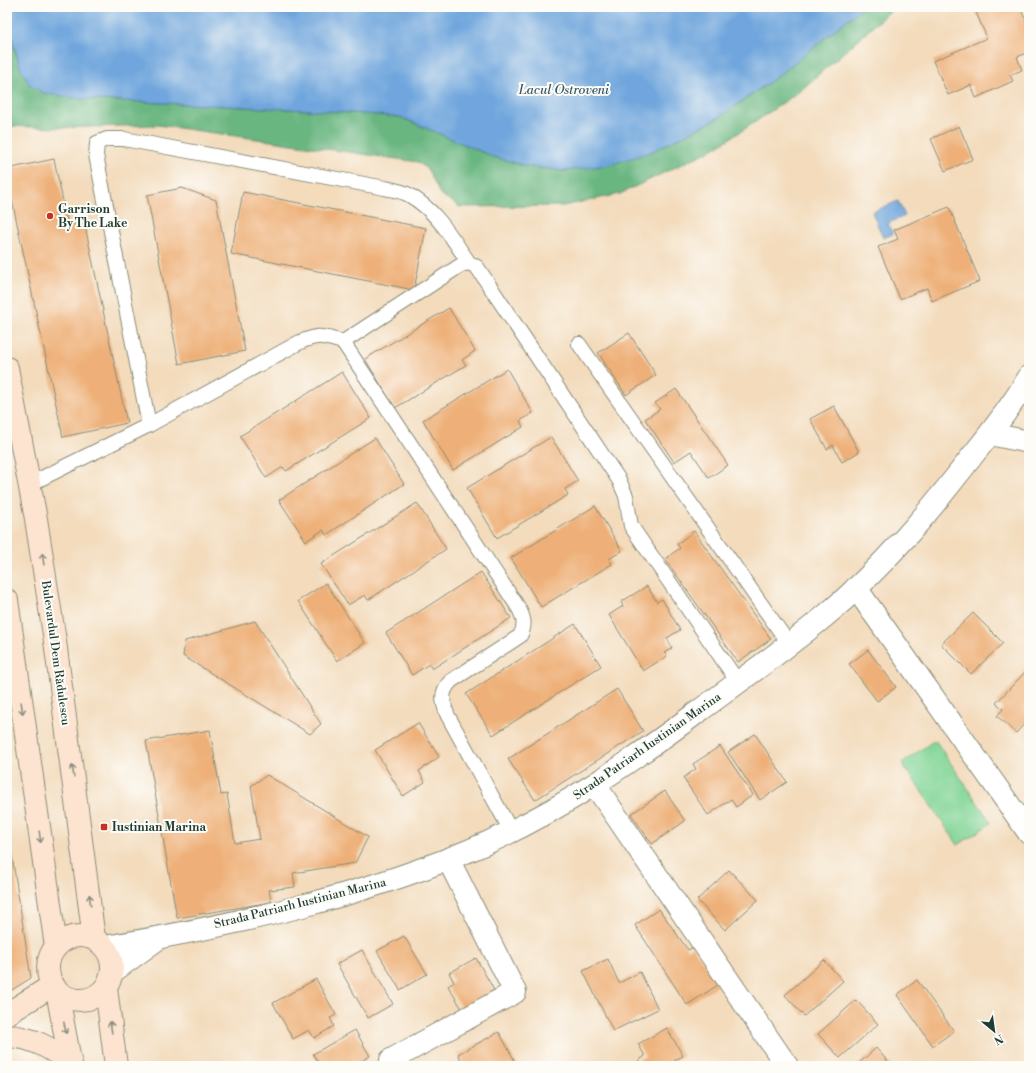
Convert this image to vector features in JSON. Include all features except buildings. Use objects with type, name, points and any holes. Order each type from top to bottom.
[{"type":"main road","name":"Bulevardul Dem Rădulescu","points":[[7,368],[30,484],[56,641],[100,943],[112,959],[109,980],[116,1066]]},
{"type":"main road","points":[[7,600],[56,947]]},
{"type":"main road","points":[[71,1064],[55,988],[49,976],[48,966],[50,956],[63,940],[74,937],[84,936],[100,943]]},
{"type":"main road","points":[[55,988],[66,997],[77,1000],[88,999],[98,995],[109,980]]},
{"type":"main road","points":[[7,1014],[55,988]]},
{"type":"main road","points":[[7,1036],[18,1036],[47,1046],[71,1064]]},
{"type":"street","name":"Strada Patriarh Iustinian Marina","points":[[100,943],[161,937],[259,916],[346,894],[448,859],[512,831],[595,785],[789,644],[856,588],[916,525],[990,434],[1029,377]]},
{"type":"street","points":[[990,434],[1029,442]]},
{"type":"street","points":[[856,588],[1029,833]]},
{"type":"street","points":[[595,785],[787,1066]]},
{"type":"street","points":[[394,1066],[391,1060],[515,992],[448,859]]},
{"type":"street","points":[[109,980],[161,937]]},
{"type":"lane","points":[[149,425],[96,155],[97,143],[107,139],[124,139],[385,188],[408,194],[425,206],[442,223],[469,263],[477,267],[619,480],[626,496],[631,526],[738,682]]},
{"type":"lane","points":[[343,342],[461,265],[469,263]]},
{"type":"lane","points":[[30,484],[149,425],[300,342],[314,336],[323,335],[343,342],[518,607],[523,618],[524,627],[520,636],[451,680],[445,687],[442,695],[443,704],[448,716],[512,831]]},
{"type":"lane","points":[[579,344],[789,644]]},
{"type":"green space","points":[[863,7],[895,7],[800,91],[754,123],[713,149],[620,194],[563,206],[460,207],[440,194],[428,170],[418,162],[158,125],[54,128],[7,126],[7,21],[20,67],[79,99],[328,111],[400,117],[494,157],[526,166],[564,171],[651,152],[718,118],[774,79]]},
{"type":"green space","points":[[935,740],[991,823],[958,845],[902,763]]},
{"type":"water","name":"Lacul Ostroveni","points":[[7,7],[863,7],[774,79],[718,118],[651,152],[609,165],[564,171],[526,166],[494,157],[400,117],[328,111],[79,99],[43,93],[29,84],[20,67],[7,21]]},
{"type":"water","points":[[898,201],[905,216],[888,223],[893,234],[883,238],[872,212]]},
{"type":"place","name":"Garrison By The Lake","points":[[50,216]]},
{"type":"place","name":"Iustinian Marina","points":[[104,827]]}]
